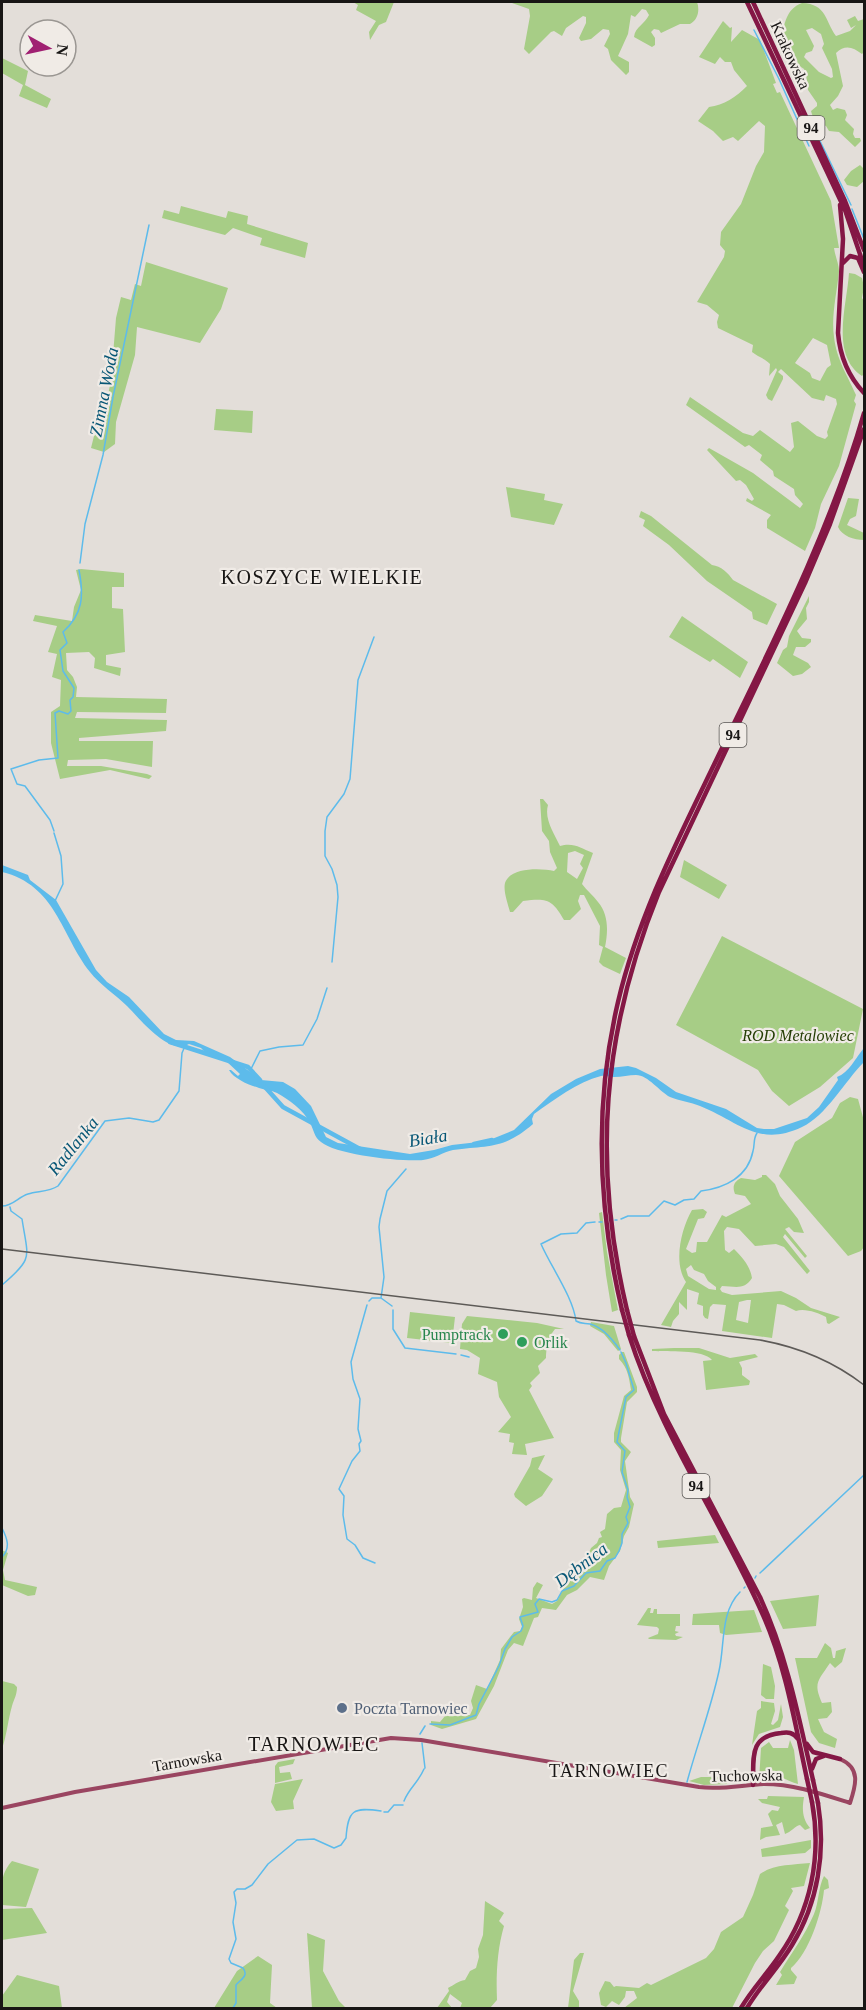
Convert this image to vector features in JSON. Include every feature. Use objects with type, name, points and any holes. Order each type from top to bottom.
[{"type":"main road","name":"Krakowska","points":[[747,2],[836,191]]},
{"type":"main road","name":"Krakowska","points":[[753,2],[845,201],[864,250]]},
{"type":"main road","points":[[836,191],[842,213],[839,346],[847,370],[864,393]]},
{"type":"main road","name":"94","points":[[836,191],[850,223],[864,266]]},
{"type":"main road","points":[[842,265],[846,258],[854,256],[858,258],[864,272]]},
{"type":"main road","name":"94","points":[[810,1779],[778,1654],[764,1616],[669,1435],[644,1380],[625,1310],[616,1262],[609,1210],[605,1102],[624,978],[645,913],[801,582],[829,513],[864,413]]},
{"type":"main road","name":"94","points":[[612,1045],[649,916],[805,583],[864,429]]},
{"type":"main road","name":"94","points":[[632,1336],[664,1414],[770,1619],[789,1674],[821,1834],[820,1859],[811,1905],[792,1946],[747,2008]]},
{"type":"main road","points":[[786,1732],[793,1725],[793,1710]]},
{"type":"main road","points":[[753,1785],[756,1745],[765,1735],[786,1732],[795,1735],[801,1747]]},
{"type":"main road","points":[[802,1733],[810,1750],[840,1759]]},
{"type":"main road","name":"Tarnowska","points":[[2,1808],[76,1791],[391,1738],[429,1741],[590,1769]]},
{"type":"main road","points":[[810,1779],[814,1762],[825,1756]]},
{"type":"main road","name":"Tuchowska","points":[[590,1769],[705,1788],[779,1785],[800,1788],[850,1803],[856,1775],[851,1766],[840,1759]]},
{"type":"main road","name":"94","points":[[741,2008],[784,1949],[803,1913],[816,1860],[815,1803]]},
{"type":"green space","points":[[353,2],[394,2],[386,22],[379,25],[370,40],[369,32],[376,21],[356,10],[358,5]]},
{"type":"green space","points":[[697,2],[698,11],[697,17],[690,24],[680,24],[661,33],[654,29],[651,32],[655,38],[655,45],[652,47],[634,37],[649,15],[646,10],[642,9],[635,17],[631,15],[628,34],[618,56],[629,62],[629,72],[626,75],[611,60],[608,49],[604,46],[610,34],[609,30],[603,29],[591,39],[581,41],[579,38],[586,23],[586,17],[583,16],[566,28],[562,36],[554,31],[551,32],[529,54],[524,49],[530,16],[529,9],[512,3]]},
{"type":"green space","points":[[802,3],[816,6],[824,14],[836,36],[850,31],[856,25],[851,28],[847,20],[855,16],[858,21],[864,19],[864,52],[862,54],[852,48],[846,48],[836,53],[843,86],[830,105],[833,110],[837,108],[845,110],[847,115],[845,120],[854,129],[855,138],[860,138],[861,141],[855,147],[839,132],[829,131],[813,117],[811,111],[817,103],[808,90],[804,69],[792,61],[781,38],[789,13]],"holes":[[[812,28],[821,34],[824,44],[822,48],[832,69],[833,77],[831,78],[819,72],[804,57],[806,53],[812,51],[814,46],[806,30]]]},
{"type":"green space","points":[[723,21],[730,28],[732,27],[731,42],[742,30],[760,40],[776,83],[773,84],[777,93],[780,92],[831,201],[839,248],[834,248],[839,271],[833,329],[835,346],[856,395],[854,401],[856,404],[839,466],[821,504],[815,528],[805,551],[767,528],[767,520],[771,515],[746,501],[747,498],[752,501],[754,499],[746,485],[740,480],[736,481],[707,450],[709,448],[753,473],[800,508],[803,504],[795,495],[794,489],[774,476],[773,471],[760,460],[762,455],[749,445],[745,447],[686,405],[690,397],[743,433],[753,436],[760,430],[790,452],[794,447],[791,423],[798,421],[817,436],[825,439],[828,436],[827,432],[837,404],[836,399],[826,395],[824,401],[812,398],[781,369],[778,372],[783,379],[772,401],[768,399],[766,395],[776,368],[769,376],[770,364],[752,352],[753,345],[718,328],[719,315],[707,305],[697,302],[724,257],[725,251],[720,245],[721,232],[741,204],[764,152],[765,126],[759,121],[738,141],[733,137],[723,141],[698,121],[709,107],[730,100],[747,86],[734,70],[731,62],[725,62],[720,57],[715,64],[699,57]],"holes":[[[813,338],[827,345],[831,365],[820,381],[812,378],[810,373],[795,363]]]},
{"type":"green space","points":[[2,58],[18,66],[18,78],[26,78],[25,85],[51,99],[47,108],[19,96],[23,85],[2,73]]},
{"type":"green space","points":[[860,165],[864,169],[864,181],[857,187],[847,185],[844,180]]},
{"type":"green space","points":[[181,206],[226,218],[228,211],[248,216],[247,224],[308,243],[305,258],[260,245],[262,238],[233,228],[225,235],[162,218],[164,210],[179,214]]},
{"type":"green space","points":[[146,262],[228,288],[221,309],[200,343],[137,327],[135,355],[116,422],[115,444],[104,452],[91,448],[99,416],[104,415],[111,380],[116,318],[121,297],[131,300],[135,284],[141,286]]},
{"type":"green space","points":[[849,273],[862,278],[864,287],[862,298],[864,301],[864,374],[862,376],[852,367],[843,343]]},
{"type":"green space","points":[[216,409],[253,411],[252,433],[214,430]]},
{"type":"green space","points":[[506,487],[545,494],[544,500],[563,504],[554,525],[511,517]]},
{"type":"green space","points":[[848,498],[859,499],[856,516],[850,519],[847,525],[864,533],[864,540],[849,537],[838,527]]},
{"type":"green space","points":[[641,511],[651,516],[712,565],[724,570],[733,580],[777,604],[767,625],[753,619],[752,612],[707,581],[669,545],[643,526],[645,520],[639,517]]},
{"type":"green space","points":[[76,570],[124,573],[124,587],[112,587],[112,608],[123,609],[125,652],[106,655],[106,665],[121,668],[120,676],[94,668],[95,658],[89,652],[66,653],[67,670],[77,687],[76,697],[167,699],[166,713],[77,712],[75,718],[167,720],[166,731],[79,738],[79,741],[153,741],[152,767],[106,759],[68,760],[67,766],[101,766],[147,774],[152,776],[149,779],[110,770],[60,779],[51,743],[51,712],[60,706],[61,680],[52,677],[57,654],[48,652],[57,626],[33,621],[35,615],[72,621],[74,607],[81,590]]},
{"type":"green space","points":[[809,596],[806,608],[807,619],[797,631],[802,638],[811,639],[811,642],[805,647],[796,647],[793,655],[811,667],[802,674],[793,676],[777,663],[783,650],[787,647],[789,636]]},
{"type":"green space","points":[[682,616],[748,662],[740,678],[713,659],[710,662],[669,637]]},
{"type":"green space","points":[[540,799],[548,805],[548,821],[560,846],[573,845],[593,853],[582,884],[604,912],[607,930],[605,947],[626,958],[620,974],[599,962],[603,947],[599,945],[600,926],[584,895],[580,895],[578,901],[581,909],[570,920],[564,920],[552,904],[543,900],[523,901],[513,912],[510,912],[505,890],[508,878],[519,871],[542,869],[554,871],[557,868],[550,852],[549,841],[542,831]],"holes":[[[575,851],[584,855],[580,864],[583,868],[577,879],[567,872],[568,853]]]},
{"type":"green space","points":[[684,860],[727,885],[719,899],[680,877]]},
{"type":"green space","name":"ROD Metalowiec","points":[[722,936],[863,1009],[853,1058],[820,1087],[789,1106],[772,1091],[758,1070],[676,1025]]},
{"type":"green space","points":[[850,1097],[858,1099],[864,1121],[864,1247],[861,1251],[848,1256],[779,1176],[795,1142],[832,1118],[840,1103]]},
{"type":"green space","points":[[766,1175],[775,1184],[780,1196],[798,1219],[804,1233],[794,1232],[789,1227],[785,1229],[807,1256],[805,1258],[785,1234],[783,1237],[810,1271],[807,1274],[784,1247],[776,1244],[755,1246],[739,1229],[727,1227],[724,1231],[725,1250],[729,1253],[734,1249],[737,1252],[748,1266],[752,1278],[746,1285],[722,1286],[720,1289],[732,1295],[781,1291],[811,1308],[840,1317],[829,1324],[826,1317],[819,1314],[796,1311],[777,1304],[772,1338],[722,1331],[726,1305],[713,1304],[710,1307],[708,1319],[705,1318],[703,1306],[697,1304],[699,1293],[687,1289],[687,1310],[679,1302],[679,1314],[671,1327],[661,1325],[686,1282],[679,1256],[682,1236],[692,1210],[703,1209],[707,1212],[704,1218],[698,1219],[686,1249],[692,1253],[696,1252],[697,1242],[707,1242],[722,1215],[726,1217],[751,1204],[745,1196],[735,1194],[734,1184],[741,1178],[755,1180]],"holes":[[[691,1265],[694,1270],[704,1274],[716,1290],[709,1289],[688,1276],[686,1269]],[[751,1300],[748,1323],[736,1320],[739,1302]]]},
{"type":"green space","points":[[602,1212],[618,1310],[612,1312],[599,1213]]},
{"type":"green space","points":[[410,1312],[455,1317],[452,1343],[407,1338]]},
{"type":"green space","points":[[467,1316],[537,1323],[564,1329],[555,1329],[553,1332],[548,1343],[546,1358],[538,1366],[540,1373],[530,1383],[532,1386],[529,1390],[554,1438],[525,1444],[527,1455],[512,1454],[514,1443],[509,1442],[510,1434],[498,1432],[511,1417],[499,1397],[497,1382],[478,1374],[480,1358],[467,1350],[460,1349],[462,1324]]},
{"type":"green space","points":[[591,1322],[614,1326],[621,1349],[618,1351],[604,1334],[590,1326]]},
{"type":"green space","points":[[699,1348],[730,1358],[755,1354],[758,1357],[739,1362],[742,1375],[750,1381],[749,1385],[706,1390],[703,1361],[712,1360],[701,1354],[652,1351],[652,1349]]},
{"type":"green space","points":[[624,1352],[637,1392],[627,1402],[621,1438],[621,1442],[631,1452],[625,1461],[630,1497],[634,1504],[620,1551],[609,1566],[604,1580],[590,1577],[577,1590],[567,1595],[556,1610],[542,1608],[538,1617],[534,1618],[523,1646],[514,1643],[508,1650],[494,1686],[476,1719],[442,1729],[431,1725],[431,1721],[440,1722],[445,1716],[470,1715],[476,1685],[487,1689],[500,1660],[501,1649],[514,1632],[520,1631],[522,1627],[519,1619],[523,1607],[522,1599],[532,1600],[533,1588],[537,1582],[543,1585],[536,1598],[552,1604],[557,1601],[565,1585],[580,1573],[591,1548],[602,1537],[600,1532],[605,1529],[607,1514],[614,1508],[621,1507],[626,1490],[620,1470],[621,1450],[614,1442],[614,1433],[624,1396],[631,1390],[629,1377],[619,1359]]},
{"type":"green space","points":[[545,1455],[538,1469],[553,1479],[542,1496],[526,1506],[514,1494],[532,1458]]},
{"type":"green space","points":[[715,1535],[719,1543],[658,1548],[657,1541]]},
{"type":"green space","points":[[2,1550],[8,1553],[3,1570],[5,1580],[37,1587],[35,1595],[28,1596],[2,1585]]},
{"type":"green space","points":[[819,1595],[816,1626],[783,1629],[770,1601]]},
{"type":"green space","points":[[648,1608],[651,1608],[650,1613],[657,1609],[657,1614],[680,1614],[680,1626],[676,1626],[675,1631],[679,1632],[675,1634],[683,1637],[676,1640],[649,1639],[658,1634],[659,1629],[637,1625]]},
{"type":"green space","points":[[754,1610],[762,1632],[726,1635],[720,1633],[719,1625],[692,1625],[693,1614]]},
{"type":"green space","points":[[825,1643],[831,1648],[833,1658],[835,1658],[836,1651],[846,1648],[842,1662],[835,1668],[830,1663],[817,1686],[822,1703],[831,1702],[832,1712],[827,1718],[818,1719],[824,1732],[837,1739],[835,1748],[819,1743],[811,1732],[795,1658],[817,1658]]},
{"type":"green space","points":[[763,1664],[771,1667],[775,1686],[774,1699],[766,1699],[761,1695]]},
{"type":"green space","points":[[2,1681],[17,1687],[2,1749]]},
{"type":"green space","points":[[761,1701],[774,1703],[775,1711],[771,1724],[773,1725],[778,1720],[781,1704],[783,1717],[780,1727],[759,1734],[752,1745],[757,1711],[761,1708]]},
{"type":"green space","points":[[790,1740],[794,1750],[798,1784],[770,1774],[768,1780],[759,1781],[761,1748],[769,1742],[773,1748],[788,1748]]},
{"type":"green space","points":[[295,1759],[293,1764],[279,1767],[280,1773],[290,1772],[292,1779],[275,1783],[275,1766],[278,1762]]},
{"type":"green space","points":[[701,1777],[724,1777],[727,1784],[704,1785],[689,1781]]},
{"type":"green space","points":[[303,1779],[293,1801],[294,1809],[276,1811],[271,1802],[275,1784]]},
{"type":"green space","points":[[768,1796],[804,1797],[803,1813],[810,1828],[805,1830],[800,1825],[785,1834],[782,1822],[776,1825],[780,1835],[760,1840],[761,1828],[773,1826],[768,1814],[772,1810],[778,1811],[780,1807],[762,1803],[758,1799],[767,1799]]},
{"type":"green space","points":[[811,1840],[811,1848],[805,1853],[762,1857],[761,1849]]},
{"type":"green space","points":[[12,1861],[39,1869],[26,1907],[2,1905],[3,1876]]},
{"type":"green space","points":[[810,1863],[804,1886],[791,1888],[793,1891],[785,1906],[789,1910],[774,1941],[755,1963],[732,2008],[624,2008],[637,1998],[634,1991],[626,1991],[619,2005],[612,2001],[606,2007],[601,2005],[599,1993],[605,1981],[610,1982],[614,1987],[639,1988],[647,1983],[651,1985],[706,1958],[714,1949],[721,1932],[743,1917],[760,1874],[777,1867]]},
{"type":"green space","points":[[824,1876],[828,1880],[829,1888],[824,1890],[821,1910],[809,1943],[791,1968],[797,1977],[794,1984],[776,1985],[782,1975],[780,1972],[814,1914]]},
{"type":"green space","points":[[485,1901],[504,1913],[499,1921],[504,1926],[498,1963],[497,2000],[490,2008],[460,2008],[462,2003],[450,1994],[447,2002],[452,2008],[437,2008],[449,1991],[448,1988],[465,1980],[470,1971],[476,1968],[479,1957],[478,1949],[483,1935]]},
{"type":"green space","points":[[32,1908],[47,1933],[2,1940],[2,1909]]},
{"type":"green space","points":[[307,1933],[325,1940],[323,1971],[339,2001],[346,2008],[312,2008]]},
{"type":"green space","points":[[580,1953],[584,1953],[573,1991],[579,2001],[579,2008],[568,2008],[574,1960]]},
{"type":"green space","points":[[258,1956],[272,1965],[270,2003],[277,2008],[214,2008],[237,1971]]},
{"type":"green space","points":[[17,1975],[59,1986],[62,2008],[2,2008],[2,1996]]},
{"type":"water","points":[[2,865],[28,875],[30,880],[56,900],[96,970],[107,982],[129,997],[164,1034],[176,1040],[194,1041],[230,1057],[261,1080],[283,1082],[295,1089],[311,1106],[326,1137],[338,1143],[410,1154],[452,1145],[487,1141],[514,1130],[551,1094],[576,1079],[600,1069],[628,1066],[656,1078],[676,1092],[726,1109],[757,1128],[774,1129],[807,1118],[819,1107],[838,1080],[837,1077],[849,1068],[864,1048],[864,1062],[819,1115],[811,1122],[787,1133],[760,1134],[749,1130],[700,1106],[670,1097],[640,1076],[603,1076],[583,1082],[558,1097],[534,1114],[533,1124],[513,1138],[495,1145],[453,1150],[423,1160],[385,1159],[340,1151],[321,1142],[315,1136],[304,1114],[286,1098],[238,1079],[229,1070],[238,1076],[240,1074],[226,1061],[207,1054],[201,1048],[189,1044],[173,1045],[155,1034],[90,972],[46,900],[20,879],[2,872]]},
{"type":"waterway","points":[[754,30],[809,146]]},
{"type":"waterway","points":[[820,141],[851,205]]},
{"type":"waterway","points":[[852,209],[864,239]]},
{"type":"waterway","name":"Zimna Woda","points":[[80,563],[85,524],[103,455],[149,225]]},
{"type":"waterway","name":"Zimna Woda","points":[[54,831],[50,820],[25,786],[17,784],[11,769],[39,760],[58,758],[55,713],[59,711],[68,714],[71,711],[70,700],[73,697],[74,688],[63,671],[60,650],[67,643],[63,632],[75,618],[80,604],[79,570]]},
{"type":"waterway","points":[[332,962],[338,897],[332,869],[325,856],[325,831],[327,817],[344,794],[350,779],[358,680],[374,637]]},
{"type":"waterway","name":"Zimna Woda","points":[[54,833],[61,856],[63,884],[55,901]]},
{"type":"waterway","points":[[248,1067],[251,1069],[260,1051],[303,1045],[317,1019],[327,988]]},
{"type":"waterway","name":"Biała","points":[[170,1042],[248,1067],[260,1080]]},
{"type":"waterway","name":"Radlanka","points":[[2,1206],[9,1205],[28,1194],[58,1186],[105,1121],[129,1118],[153,1122],[159,1120],[179,1091],[182,1053],[185,1046]]},
{"type":"waterway","name":"Biała","points":[[265,1087],[283,1107],[360,1149]]},
{"type":"waterway","name":"Dębnica","points":[[621,1219],[628,1216],[649,1216],[664,1201],[675,1205],[684,1200],[694,1199],[701,1191],[719,1187],[734,1180],[746,1168],[750,1160],[757,1133]]},
{"type":"waterway","name":"Biała","points":[[474,1144],[492,1140]]},
{"type":"waterway","points":[[381,1298],[384,1277],[380,1219],[387,1191],[406,1169]]},
{"type":"waterway","name":"Zimna Woda","points":[[2,1285],[24,1263],[27,1250],[22,1219],[11,1211],[10,1207]]},
{"type":"waterway","name":"Dębnica","points":[[595,1222],[586,1223],[577,1233],[561,1234],[541,1244],[566,1292],[576,1321],[599,1328],[620,1350]]},
{"type":"waterway","points":[[369,1301],[372,1298],[381,1298],[392,1306]]},
{"type":"waterway","points":[[367,1305],[351,1362],[353,1379],[360,1399],[358,1429],[361,1441],[360,1451],[352,1461],[339,1489],[344,1496],[343,1515],[347,1539],[355,1545],[363,1558],[375,1563]]},
{"type":"waterway","points":[[393,1310],[393,1329],[405,1348],[456,1354]]},
{"type":"waterway","name":"Dębnica","points":[[430,1724],[450,1725],[476,1715],[505,1649],[512,1637],[521,1631],[523,1626],[520,1617],[538,1612],[535,1604],[539,1599],[552,1602],[557,1600],[562,1591],[574,1586],[586,1573],[600,1571],[607,1561],[615,1558],[619,1551],[622,1534],[628,1523],[626,1517],[630,1507],[627,1497],[628,1490],[622,1472],[625,1451],[617,1442],[626,1397],[634,1390],[621,1352]]},
{"type":"waterway","points":[[461,1355],[469,1357]]},
{"type":"waterway","points":[[760,1573],[864,1475]]},
{"type":"waterway","name":"Zimna Woda","points":[[2,1528],[7,1539],[7,1550],[2,1557]]},
{"type":"waterway","points":[[687,1782],[716,1685],[726,1619],[729,1609],[740,1592]]},
{"type":"waterway","name":"Dębnica","points":[[420,1734],[425,1726]]},
{"type":"waterway","name":"Dębnica","points":[[422,1743],[425,1768]]},
{"type":"waterway","name":"Dębnica","points":[[404,1801],[424,1769]]},
{"type":"waterway","name":"Dębnica","points":[[384,1812],[388,1812],[394,1805],[403,1805]]},
{"type":"waterway","name":"Dębnica","points":[[233,2008],[236,2003],[236,1985],[245,1973],[243,1968],[231,1963],[229,1959],[236,1939],[233,1922],[236,1903],[234,1892],[252,1885],[268,1864],[297,1840],[314,1839],[334,1848],[341,1845],[346,1838],[348,1821],[354,1812],[358,1810],[381,1811]]},
{"type":"railway","points":[[2,1249],[760,1340],[815,1356],[864,1385]]},
{"type":"place","name":"Pumptrack","points":[[503,1334]]},
{"type":"place","name":"Orlik","points":[[522,1342]]},
{"type":"place","name":"Poczta Tarnowiec","points":[[342,1708]]},
{"type":"district","name":"KOSZYCE WIELKIE","points":[[322,577]]},
{"type":"district","name":"TARNOWIEC","points":[[314,1744]]},
{"type":"district","name":"TARNOWIEC","points":[[609,1771]]}]
